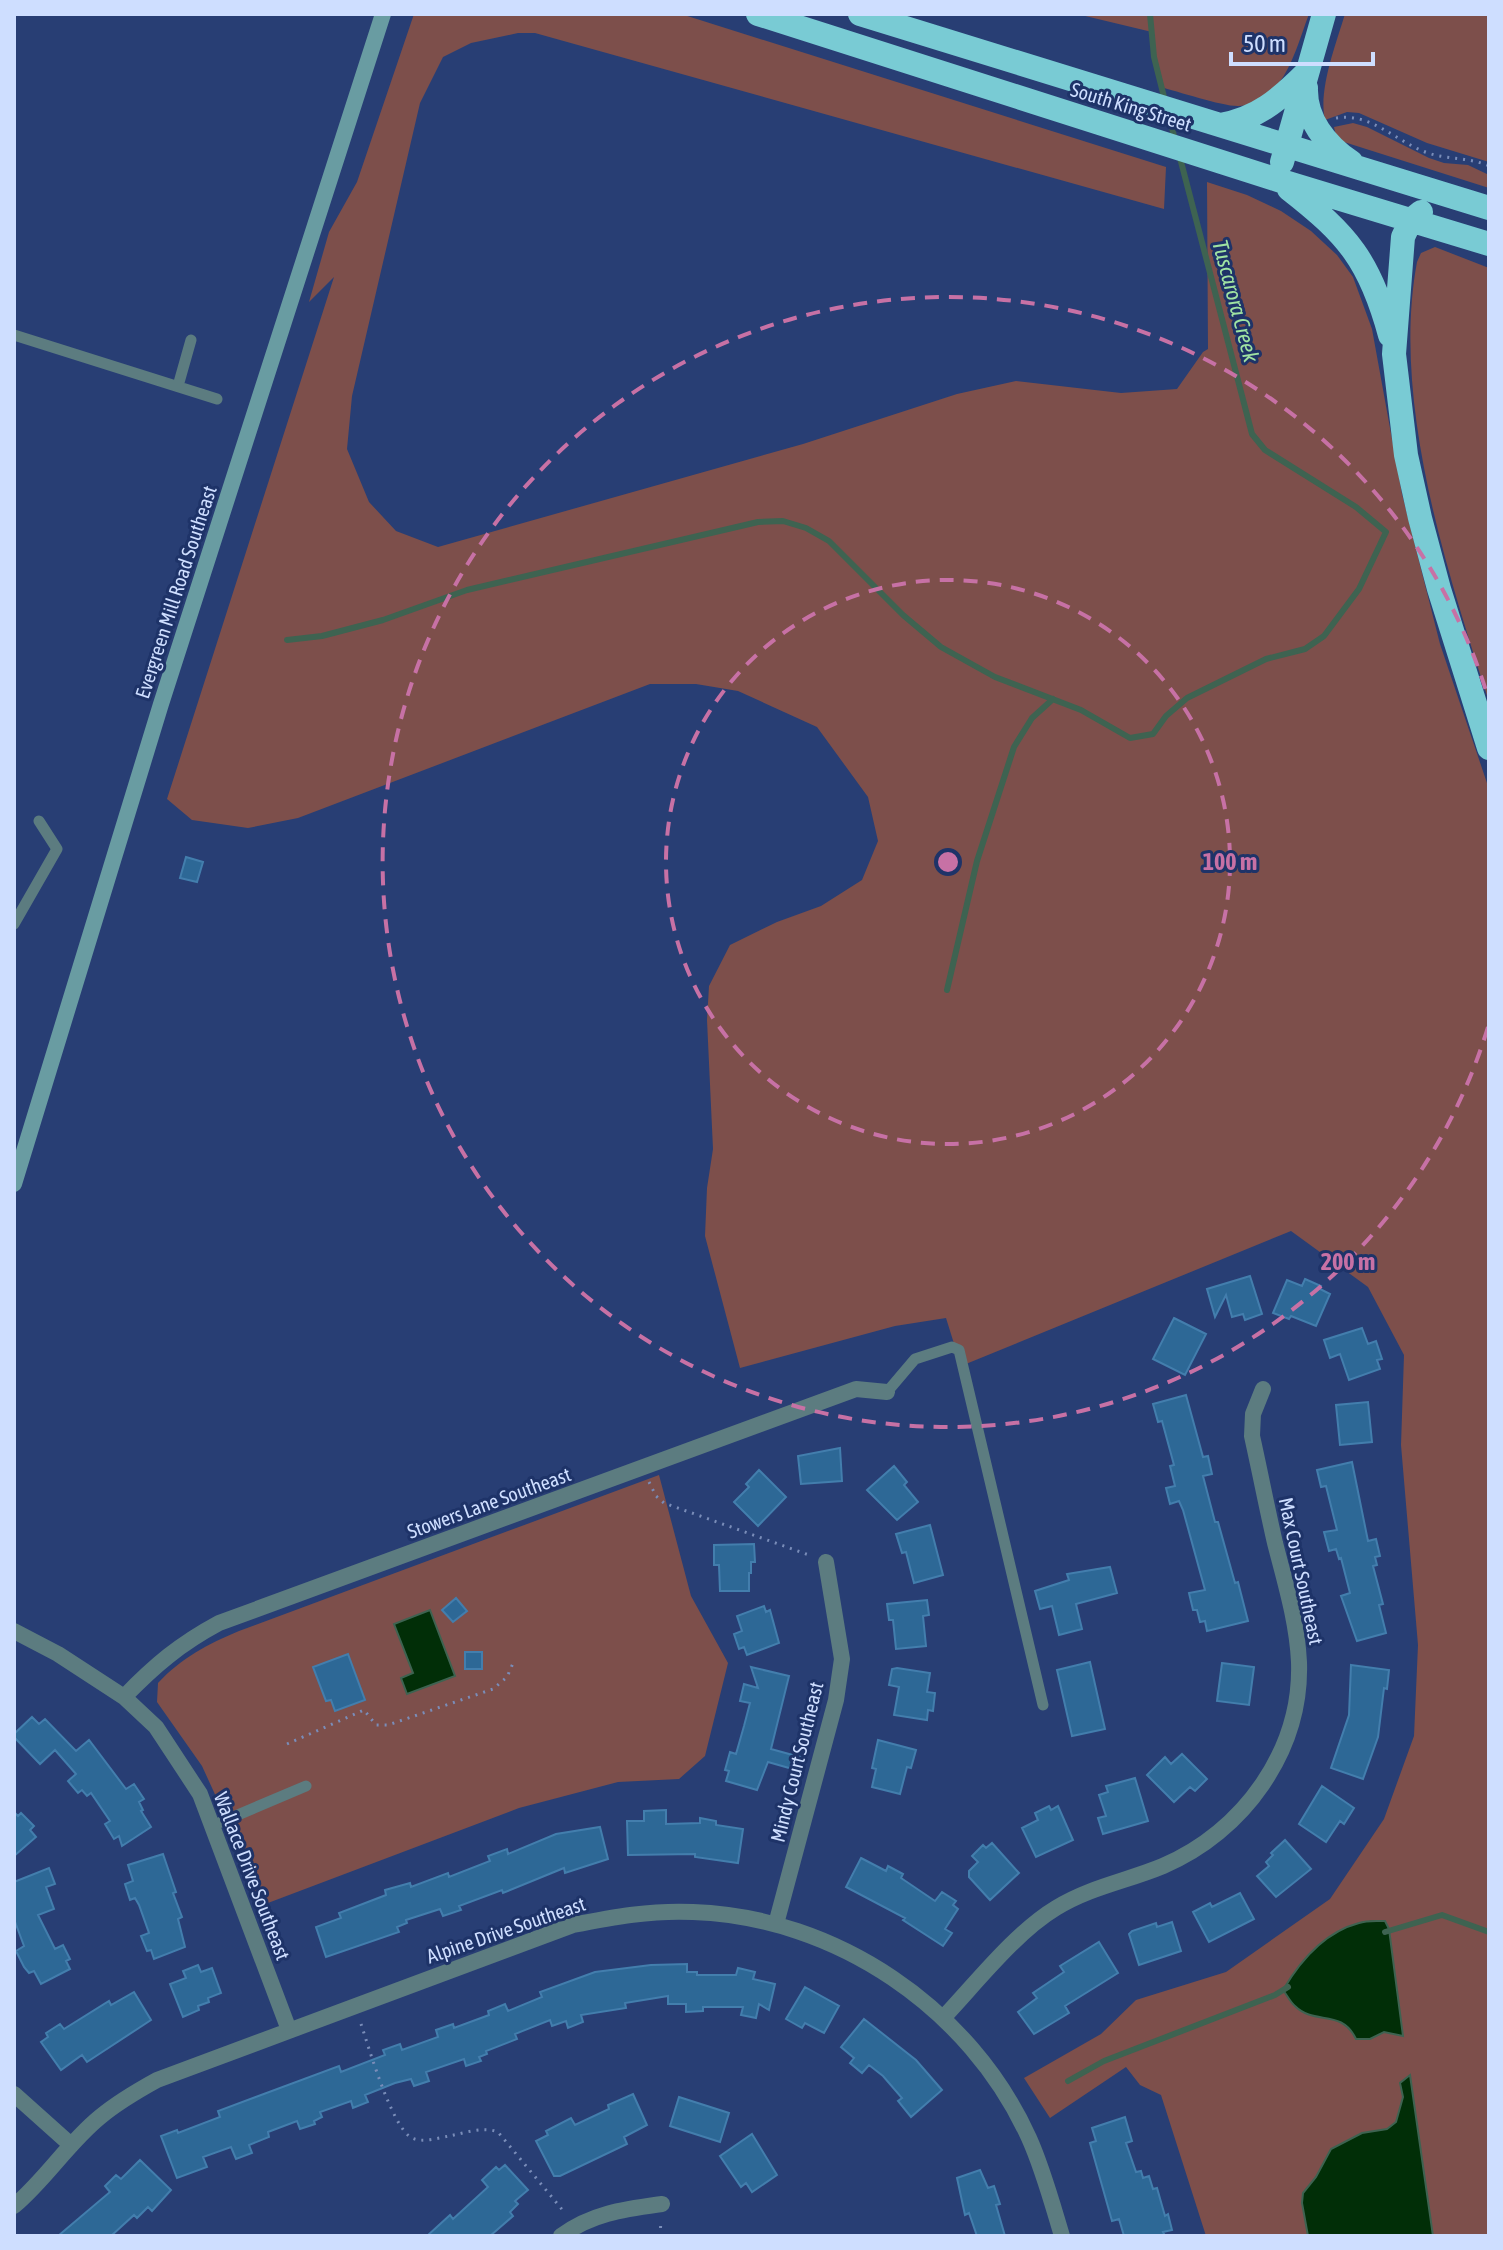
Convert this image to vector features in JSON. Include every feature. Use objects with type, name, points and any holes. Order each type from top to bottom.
[{"type":"highway","name":"South King Street","points":[[758,14],[1489,244]]},
{"type":"highway","name":"South King Street","points":[[860,14],[1481,205]]},
{"type":"highway","points":[[1324,14],[1278,180],[1336,227],[1356,253],[1379,298],[1394,354],[1406,455],[1420,518],[1489,748]]},
{"type":"highway","points":[[1220,125],[1238,122],[1268,108],[1306,73]]},
{"type":"highway","points":[[1306,73],[1305,100],[1318,128],[1328,144],[1362,170]]},
{"type":"highway","points":[[1394,354],[1403,237],[1411,220],[1435,203],[1446,201],[1481,205]]},
{"type":"main road","name":"Evergreen Mill Road Southeast","points":[[14,1184],[161,704],[383,14]]},
{"type":"street","name":"Stowers Lane Southeast","points":[[124,1697],[186,1640],[219,1623],[856,1389],[887,1392]]},
{"type":"street","name":"Max Court Southeast","points":[[943,2018],[1028,1930],[1053,1910],[1083,1893],[1161,1867],[1191,1853],[1218,1834],[1243,1811],[1264,1784],[1279,1757],[1291,1724],[1299,1665],[1297,1635],[1252,1436],[1253,1414],[1263,1389]]},
{"type":"street","name":"Mindy Court Southeast","points":[[776,1924],[836,1700],[842,1659],[826,1562]]},
{"type":"street","name":"Wallace Drive Southeast","points":[[14,1631],[58,1654],[124,1697],[156,1727],[200,1794],[214,1825],[289,2030]]},
{"type":"street","name":"Alpine Drive Southeast","points":[[14,2206],[98,2118],[126,2097],[157,2080],[573,1925],[616,1916],[695,1912],[776,1924],[839,1947],[909,1989],[943,2018],[981,2060],[1005,2093],[1029,2138],[1062,2236]]},
{"type":"street","points":[[14,2094],[71,2145]]},
{"type":"street","points":[[561,2236],[576,2225],[615,2210],[662,2204]]},
{"type":"lane","points":[[14,335],[217,399]]},
{"type":"lane","points":[[178,386],[191,340]]},
{"type":"lane","points":[[14,924],[57,849],[39,821]]},
{"type":"lane","points":[[887,1392],[915,1359],[952,1347],[959,1350],[1043,1705]]},
{"type":"lane","points":[[214,1825],[306,1786]]},
{"type":"path","points":[[1336,118],[1350,116],[1364,119],[1429,153],[1475,159],[1489,166]]},
{"type":"path","points":[[643,1467],[656,1496],[664,1503],[826,1562]]},
{"type":"path","points":[[287,1744],[364,1710],[376,1725],[388,1725],[493,1689],[507,1677],[514,1661]]},
{"type":"path","points":[[354,2006],[401,2130],[417,2140],[489,2129],[498,2132],[576,2225]]},
{"type":"shaded area","points":[[414,14],[681,14],[1166,167],[1164,209],[535,33],[518,33],[471,43],[443,57],[420,103],[352,396],[347,449],[369,502],[396,531],[438,547],[803,444],[957,394],[1016,381],[1121,393],[1177,389],[1208,349],[1207,182],[1247,195],[1281,211],[1311,231],[1337,255],[1353,277],[1372,329],[1402,494],[1440,644],[1489,789],[1489,2236],[1206,2236],[1161,2095],[1140,2085],[1126,2067],[1050,2118],[1024,2078],[1101,2034],[1136,2000],[1226,1972],[1330,1899],[1384,1819],[1414,1736],[1418,1645],[1401,1445],[1404,1355],[1368,1287],[1291,1231],[961,1366],[946,1318],[895,1326],[740,1368],[705,1236],[707,1188],[713,1149],[707,1020],[709,986],[730,945],[777,922],[821,906],[862,880],[878,841],[868,797],[817,727],[738,691],[696,684],[650,684],[298,818],[248,828],[192,820],[167,799],[334,277],[309,302],[329,232],[357,182]]},
{"type":"shaded area","points":[[1077,14],[1309,14],[1293,58],[1277,85],[1267,96],[1254,103],[1232,106],[1160,87],[1152,32]]},
{"type":"shaded area","points":[[1345,14],[1489,14],[1489,162],[1427,143],[1359,113],[1347,112],[1325,120],[1326,81]]},
{"type":"shaded area","points":[[1353,123],[1429,158],[1468,165],[1489,175],[1489,188],[1344,142],[1336,136],[1334,127]]},
{"type":"shaded area","points":[[1435,247],[1489,268],[1489,702],[1441,542],[1417,428],[1411,371],[1411,315],[1417,262],[1421,253]]},
{"type":"shaded area","points":[[659,1475],[691,1596],[728,1663],[705,1756],[679,1779],[618,1782],[519,1808],[260,1906],[240,1849],[202,1766],[157,1702],[158,1683],[196,1652],[239,1631]]},
{"type":"shaded area","points":[[430,1610],[455,1676],[407,1694],[401,1678],[413,1673],[394,1624]]},
{"type":"shaded area","points":[[1365,1921],[1385,1921],[1389,1929],[1403,2036],[1384,2032],[1370,2039],[1356,2039],[1343,2024],[1303,2012],[1293,2004],[1283,1990],[1315,1949],[1347,1927]]},
{"type":"shaded area","points":[[1410,2075],[1433,2236],[1308,2236],[1303,2193],[1331,2149],[1362,2133],[1387,2129],[1396,2122],[1403,2097],[1400,2083]]},
{"type":"building","points":[[186,857],[203,862],[197,882],[180,878]]},
{"type":"building","points":[[1250,1276],[1262,1314],[1245,1320],[1243,1314],[1232,1317],[1226,1295],[1215,1317],[1207,1289]]},
{"type":"building","points":[[1305,1279],[1330,1294],[1316,1326],[1273,1313],[1287,1280],[1302,1286]]},
{"type":"building","points":[[1174,1318],[1206,1334],[1185,1375],[1153,1359]]},
{"type":"building","points":[[1362,1328],[1368,1344],[1376,1341],[1382,1359],[1377,1360],[1380,1369],[1349,1380],[1340,1354],[1330,1358],[1324,1340]]},
{"type":"building","points":[[1186,1395],[1203,1457],[1208,1456],[1212,1474],[1203,1476],[1215,1522],[1218,1522],[1235,1583],[1238,1582],[1248,1621],[1207,1631],[1205,1621],[1200,1622],[1197,1610],[1193,1610],[1189,1593],[1205,1590],[1183,1510],[1179,1501],[1170,1504],[1166,1488],[1175,1486],[1170,1466],[1174,1465],[1162,1421],[1158,1422],[1153,1404]]},
{"type":"building","points":[[1368,1402],[1372,1442],[1340,1445],[1336,1405]]},
{"type":"building","points":[[840,1448],[842,1481],[801,1484],[798,1456]]},
{"type":"building","points":[[1352,1462],[1368,1541],[1376,1539],[1380,1556],[1375,1557],[1377,1565],[1373,1566],[1383,1604],[1379,1605],[1386,1633],[1357,1641],[1341,1596],[1350,1593],[1341,1558],[1336,1549],[1329,1551],[1324,1532],[1337,1530],[1326,1486],[1321,1487],[1317,1470]]},
{"type":"building","points":[[894,1466],[918,1502],[897,1520],[867,1490]]},
{"type":"building","points":[[759,1470],[786,1497],[758,1526],[734,1502],[749,1487],[746,1484]]},
{"type":"building","points":[[930,1525],[943,1575],[914,1583],[906,1552],[902,1553],[896,1534]]},
{"type":"building","points":[[754,1544],[755,1562],[751,1562],[749,1591],[720,1591],[719,1565],[714,1565],[714,1545]]},
{"type":"building","points":[[1110,1567],[1117,1593],[1076,1604],[1082,1629],[1059,1635],[1052,1606],[1040,1609],[1035,1591],[1069,1580],[1067,1574]]},
{"type":"building","points":[[456,1598],[467,1611],[453,1622],[442,1610]]},
{"type":"building","points":[[927,1600],[929,1615],[923,1616],[926,1646],[896,1649],[893,1620],[889,1620],[887,1604]]},
{"type":"building","points":[[764,1606],[766,1612],[770,1610],[779,1643],[747,1655],[744,1647],[739,1649],[734,1634],[742,1631],[737,1616]]},
{"type":"building","points":[[465,1652],[482,1652],[482,1669],[465,1669]]},
{"type":"building","points":[[348,1654],[365,1700],[335,1711],[331,1700],[326,1701],[313,1667]]},
{"type":"building","points":[[1090,1662],[1105,1729],[1072,1736],[1057,1670]]},
{"type":"building","points":[[1222,1663],[1254,1667],[1249,1705],[1217,1701]]},
{"type":"building","points":[[1351,1665],[1389,1670],[1378,1737],[1363,1779],[1331,1768],[1349,1715]]},
{"type":"building","points":[[751,1667],[789,1676],[771,1749],[800,1757],[796,1770],[768,1762],[757,1790],[726,1781],[729,1771],[725,1770],[730,1752],[736,1754],[750,1703],[740,1701],[744,1684],[758,1688]]},
{"type":"building","points":[[892,1669],[930,1673],[927,1692],[935,1693],[933,1711],[928,1710],[927,1720],[894,1715],[899,1687],[889,1685]]},
{"type":"building","points":[[32,1717],[39,1724],[45,1719],[76,1751],[89,1740],[126,1789],[134,1784],[144,1799],[139,1802],[141,1811],[151,1827],[122,1846],[119,1836],[114,1839],[105,1824],[110,1821],[91,1793],[87,1796],[82,1790],[78,1793],[68,1781],[76,1774],[55,1750],[40,1764],[14,1737]]},
{"type":"building","points":[[878,1740],[916,1750],[911,1768],[907,1767],[900,1794],[872,1787],[876,1769],[872,1768]]},
{"type":"building","points":[[1182,1754],[1207,1779],[1195,1791],[1190,1787],[1174,1802],[1147,1775],[1165,1757],[1171,1764]]},
{"type":"building","points":[[1135,1778],[1148,1821],[1103,1834],[1098,1818],[1106,1816],[1099,1795],[1108,1792],[1106,1786]]},
{"type":"building","points":[[1322,1786],[1354,1808],[1344,1824],[1340,1821],[1326,1842],[1299,1824]]},
{"type":"building","points":[[1049,1806],[1051,1810],[1058,1806],[1073,1840],[1036,1857],[1022,1828],[1038,1820],[1035,1813]]},
{"type":"building","points":[[666,1810],[666,1824],[700,1823],[700,1818],[716,1821],[716,1825],[743,1829],[738,1863],[695,1857],[695,1854],[628,1855],[627,1821],[644,1821],[644,1811]]},
{"type":"building","points":[[14,1812],[18,1816],[21,1813],[34,1826],[30,1830],[36,1837],[14,1856]]},
{"type":"building","points":[[600,1827],[608,1859],[565,1873],[564,1868],[503,1893],[502,1890],[459,1906],[461,1910],[443,1916],[440,1909],[406,1920],[407,1923],[397,1927],[399,1932],[326,1957],[316,1927],[341,1918],[339,1913],[386,1895],[385,1890],[410,1883],[411,1887],[448,1873],[449,1877],[490,1861],[488,1856],[507,1849],[508,1854],[556,1834]]},
{"type":"building","points":[[1285,1840],[1311,1869],[1276,1897],[1257,1876],[1269,1866],[1266,1862],[1273,1855],[1271,1853]]},
{"type":"building","points":[[992,1843],[1019,1873],[990,1900],[969,1877],[969,1871],[978,1862],[972,1856],[983,1845],[986,1848]]},
{"type":"building","points":[[163,1854],[182,1917],[178,1919],[185,1947],[154,1959],[141,1936],[149,1933],[139,1905],[135,1898],[130,1900],[125,1884],[133,1881],[128,1865]]},
{"type":"building","points":[[861,1858],[886,1871],[888,1866],[903,1874],[901,1878],[935,1901],[942,1892],[956,1901],[953,1905],[958,1909],[945,1929],[952,1933],[943,1946],[903,1920],[905,1918],[846,1887]]},
{"type":"building","points":[[49,1868],[55,1884],[46,1887],[54,1909],[38,1915],[55,1949],[63,1945],[70,1959],[66,1961],[70,1969],[41,1984],[34,1971],[29,1973],[24,1967],[16,1951],[24,1946],[14,1919],[14,1882]]},
{"type":"building","points":[[1240,1893],[1254,1919],[1209,1942],[1193,1912],[1210,1903],[1212,1907]]},
{"type":"building","points":[[1172,1922],[1181,1951],[1139,1965],[1129,1934],[1156,1923],[1157,1927]]},
{"type":"building","points":[[1099,1942],[1118,1973],[1065,2006],[1069,2013],[1034,2034],[1018,2012],[1037,1998],[1033,1993],[1064,1972],[1060,1966]]},
{"type":"building","points":[[687,1964],[687,1972],[697,1972],[697,1975],[736,1975],[738,1968],[755,1972],[753,1979],[775,1984],[769,2010],[759,2004],[756,2018],[741,2015],[743,2007],[703,2007],[703,2011],[686,2012],[686,2004],[668,2004],[668,1996],[625,2003],[626,2008],[581,2015],[583,2022],[568,2028],[566,2021],[552,2026],[550,2020],[515,2034],[517,2039],[486,2051],[487,2054],[479,2057],[481,2061],[466,2066],[464,2059],[426,2072],[429,2081],[414,2086],[411,2079],[395,2083],[365,2095],[368,2102],[353,2108],[351,2101],[320,2112],[322,2117],[314,2121],[315,2124],[300,2129],[297,2121],[268,2132],[269,2137],[249,2145],[252,2153],[236,2159],[231,2147],[203,2157],[207,2167],[177,2178],[161,2136],[220,2117],[218,2111],[339,2066],[341,2072],[385,2055],[383,2050],[400,2044],[402,2050],[438,2037],[436,2030],[453,2024],[454,2028],[489,2015],[488,2011],[505,2004],[508,2011],[542,1997],[540,1992],[595,1972]]},
{"type":"building","points":[[198,1965],[201,1972],[212,1968],[221,1993],[208,1998],[209,2002],[198,2006],[199,2010],[183,2017],[170,1984],[186,1978],[183,1971]]},
{"type":"building","points":[[805,1987],[839,2006],[824,2033],[805,2023],[802,2028],[786,2019]]},
{"type":"building","points":[[134,1992],[151,2020],[87,2062],[82,2055],[61,2070],[41,2042],[48,2037],[46,2033],[60,2024],[64,2029],[109,2001],[111,2005]]},
{"type":"building","points":[[864,2019],[916,2060],[942,2090],[911,2117],[898,2101],[902,2098],[883,2076],[869,2065],[862,2073],[850,2063],[854,2058],[841,2047]]},
{"type":"building","points":[[633,2094],[647,2125],[624,2137],[627,2144],[560,2176],[554,2176],[536,2141],[548,2135],[546,2131],[571,2118],[575,2125]]},
{"type":"building","points":[[679,2097],[729,2113],[720,2142],[670,2126]]},
{"type":"building","points":[[1125,2117],[1132,2141],[1126,2143],[1136,2172],[1141,2171],[1143,2178],[1149,2176],[1153,2189],[1157,2188],[1165,2216],[1168,2214],[1172,2230],[1163,2232],[1165,2236],[1124,2236],[1119,2219],[1112,2221],[1090,2143],[1096,2141],[1092,2128]]},
{"type":"building","points":[[752,2134],[777,2175],[752,2192],[746,2183],[741,2187],[720,2156]]},
{"type":"building","points":[[140,2160],[171,2190],[152,2211],[148,2207],[137,2218],[134,2215],[111,2236],[58,2236],[110,2192],[105,2186],[116,2175],[121,2179]]},
{"type":"building","points":[[505,2165],[528,2190],[515,2201],[518,2204],[510,2212],[513,2216],[490,2236],[427,2236],[450,2215],[453,2219],[488,2187],[482,2180],[496,2167],[499,2170]]},
{"type":"building","points":[[980,2170],[988,2188],[994,2186],[1005,2236],[977,2236],[969,2213],[965,2215],[957,2178]]},
{"type":"waterway","name":"Tuscarora Creek","points":[[1150,14],[1154,57],[1165,101]]},
{"type":"waterway","name":"Tuscarora Creek","points":[[1169,116],[1175,140]]},
{"type":"waterway","points":[[287,640],[322,636],[383,620],[467,590],[758,522],[783,521],[806,528],[829,541],[903,615],[941,647],[995,677],[1081,710],[1130,738],[1153,734],[1166,716],[1187,698],[1266,659],[1305,649],[1324,636],[1359,589],[1386,532],[1356,507],[1265,450],[1252,434],[1179,154]]},
{"type":"waterway","points":[[947,990],[977,861],[1014,747],[1032,718],[1053,699]]},
{"type":"waterway","points":[[1385,1932],[1442,1915],[1489,1932]]},
{"type":"waterway","points":[[1068,2081],[1104,2061],[1275,1995],[1288,1987]]}]
